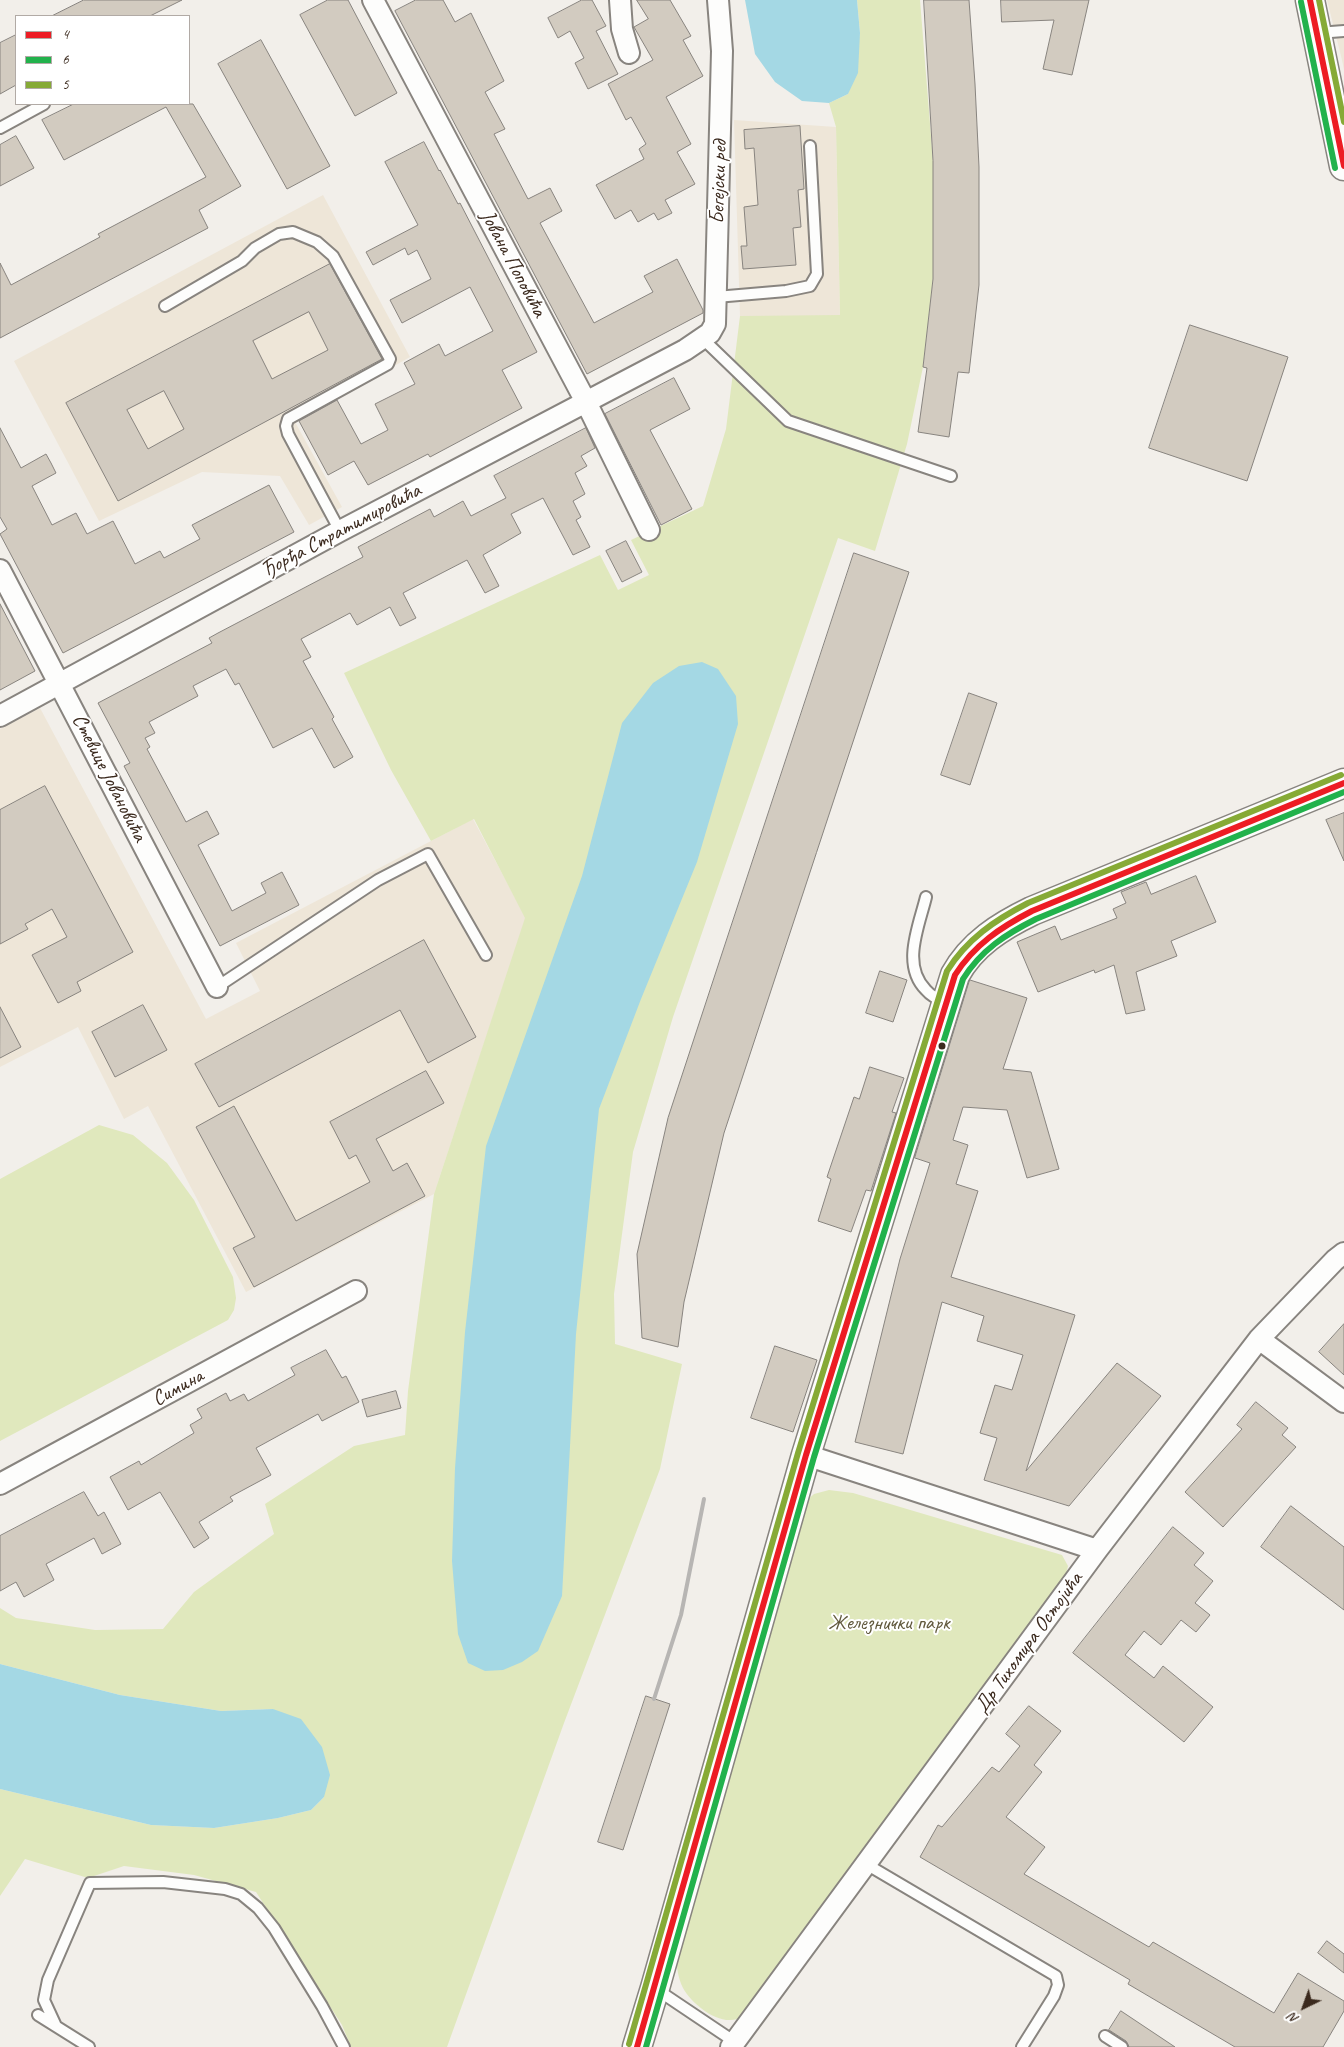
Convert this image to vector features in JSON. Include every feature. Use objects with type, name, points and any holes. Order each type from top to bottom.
[{"type":"street","name":"Јована Поповића","points":[[373,0],[586,402],[649,530]]},
{"type":"street","points":[[620,0],[622,29],[630,53]]},
{"type":"street","name":"Бегејски ред","points":[[685,350],[710,333],[715,324],[722,51],[718,0]]},
{"type":"street","points":[[1310,0],[1344,166]]},
{"type":"street","name":"Ђорђа Стратимировића","points":[[0,716],[340,531],[685,350]]},
{"type":"street","name":"Стевице Јовановића","points":[[0,570],[217,987]]},
{"type":"street","points":[[637,2047],[806,1455],[955,976],[968,956],[980,943],[1032,911],[1344,784]]},
{"type":"street","name":"Др Тихомира Остојића","points":[[733,2044],[1097,1550],[1259,1339],[1344,1253]]},
{"type":"street","name":"Симина","points":[[0,1484],[356,1291]]},
{"type":"street","points":[[1259,1339],[1344,1402]]},
{"type":"street","points":[[806,1455],[1097,1550]]},
{"type":"lane","points":[[1317,33],[1344,31]]},
{"type":"lane","points":[[0,128],[42,105]]},
{"type":"lane","points":[[716,297],[786,291],[810,286],[817,274],[810,146]]},
{"type":"lane","points":[[165,306],[242,261],[255,248],[279,234],[293,232],[317,242],[333,256],[390,359],[388,364],[288,420],[286,426],[288,434],[340,531]]},
{"type":"lane","points":[[703,339],[788,421],[951,476]]},
{"type":"lane","points":[[217,987],[378,880],[428,854],[486,955]]},
{"type":"lane","points":[[926,897],[912,954],[915,977],[926,991],[946,1004]]},
{"type":"lane","points":[[866,1864],[1056,1976],[1058,1985],[1054,1996],[1022,2047]]},
{"type":"lane","points":[[56,2026],[44,2000],[48,1980],[90,1882],[163,1882],[225,1889],[241,1894],[258,1908],[274,1928],[322,2006],[344,2047]]},
{"type":"lane","points":[[655,1988],[733,2044]]},
{"type":"lane","points":[[38,2015],[89,2047]]},
{"type":"lane","points":[[1105,2036],[1122,2047]]},
{"type":"shaded area","points":[[1327,0],[1344,0],[1344,70],[1342,60]]},
{"type":"shaded area","points":[[734,120],[836,127],[840,316],[740,316]]},
{"type":"shaded area","points":[[323,195],[410,357],[295,422],[342,507],[309,525],[280,476],[202,472],[99,521],[14,361]]},
{"type":"shaded area","points":[[40,708],[206,1019],[260,991],[236,943],[473,819],[526,918],[434,1194],[246,1292],[148,1106],[124,1119],[78,1027],[0,1067],[0,729]]},
{"type":"green space","points":[[857,0],[920,0],[933,161],[933,279],[923,367],[907,444],[875,551],[838,538],[673,1017],[633,1152],[614,1294],[615,1344],[682,1364],[660,1469],[564,1723],[447,2047],[351,2047],[342,2025],[256,1892],[194,1875],[124,1866],[88,1878],[25,1859],[0,1896],[0,1789],[151,1825],[214,1828],[278,1818],[311,1810],[324,1797],[273,1709],[221,1711],[120,1695],[0,1664],[0,1608],[16,1618],[95,1630],[163,1629],[194,1592],[274,1534],[265,1504],[354,1446],[405,1435],[408,1391],[434,1194],[525,918],[474,819],[431,841],[391,770],[344,673],[600,555],[618,590],[649,575],[631,540],[703,506],[726,429],[740,316],[840,315],[836,127],[829,103],[848,94],[860,33]]},
{"type":"green space","points":[[99,1125],[133,1135],[167,1163],[194,1200],[233,1277],[236,1298],[234,1310],[228,1320],[0,1441],[0,1179]]},
{"type":"green space","name":"Железнички парк","points":[[829,1490],[853,1493],[1062,1555],[1068,1566],[1066,1574],[744,2015],[728,2020],[719,2018],[702,2009],[688,1995],[680,1980],[676,1957],[803,1504],[814,1494]]},
{"type":"water","points":[[745,0],[857,0],[860,33],[858,73],[848,94],[829,103],[802,101],[775,82],[755,54]]},
{"type":"water","points":[[702,662],[718,669],[736,696],[738,724],[697,862],[641,999],[599,1109],[576,1334],[562,1596],[538,1651],[522,1662],[503,1670],[485,1671],[468,1663],[458,1634],[452,1561],[455,1468],[465,1332],[486,1146],[582,876],[622,723],[653,683],[679,666]]},
{"type":"water","points":[[0,1664],[120,1695],[221,1711],[273,1709],[301,1719],[322,1747],[330,1775],[324,1797],[311,1810],[278,1818],[214,1828],[151,1825],[0,1789]]},
{"type":"building","points":[[84,0],[182,0],[152,15],[54,15]]},
{"type":"building","points":[[328,0],[348,0],[397,93],[355,116],[300,15]]},
{"type":"building","points":[[416,0],[443,0],[455,22],[471,13],[504,81],[485,92],[505,129],[494,134],[528,199],[550,188],[562,211],[540,223],[594,323],[653,292],[644,276],[677,259],[703,313],[587,374],[395,11]]},
{"type":"building","points":[[582,0],[592,0],[606,26],[596,31],[618,74],[588,89],[575,63],[584,58],[570,31],[558,38],[548,18]]},
{"type":"building","points":[[637,0],[670,0],[691,36],[683,40],[703,76],[666,97],[691,144],[677,152],[695,184],[665,200],[672,213],[658,220],[654,213],[638,222],[631,210],[615,219],[596,185],[644,159],[639,149],[646,144],[631,117],[626,120],[608,84],[653,60],[634,27],[648,19]]},
{"type":"building","points":[[924,0],[969,0],[975,84],[979,167],[979,285],[969,373],[958,372],[949,437],[918,432],[927,368],[923,367],[933,279],[933,161]]},
{"type":"building","points":[[1001,0],[1089,0],[1072,75],[1043,69],[1054,20],[1002,22]]},
{"type":"building","points":[[15,36],[15,86],[0,94],[0,43]]},
{"type":"building","points":[[261,40],[330,166],[287,189],[218,64]]},
{"type":"building","points":[[193,104],[241,186],[199,210],[208,228],[0,338],[0,263],[11,285],[100,237],[98,234],[206,177],[166,107],[64,160],[42,120],[72,105]]},
{"type":"building","points":[[800,126],[804,189],[798,190],[801,227],[793,228],[796,265],[743,269],[741,246],[747,246],[744,207],[758,205],[754,148],[745,149],[744,130]]},
{"type":"building","points":[[16,136],[34,168],[0,186],[0,145]]},
{"type":"building","points":[[424,142],[458,204],[460,203],[537,352],[502,370],[522,408],[430,457],[428,454],[368,485],[354,461],[328,475],[299,421],[337,400],[361,444],[388,430],[375,404],[415,384],[404,363],[439,344],[445,356],[493,331],[470,287],[402,323],[390,300],[431,279],[417,250],[408,255],[405,248],[373,265],[366,252],[418,225],[385,162]]},
{"type":"building","points":[[330,264],[382,359],[118,501],[66,403]],"holes":[[[309,312],[328,350],[272,379],[253,341]],[[164,391],[184,429],[148,449],[127,410]]]},
{"type":"building","points":[[1190,325],[1288,357],[1247,481],[1149,448]]},
{"type":"building","points":[[674,378],[690,409],[650,430],[692,509],[661,525],[605,414]]},
{"type":"building","points":[[0,428],[21,468],[46,454],[51,463],[56,473],[32,486],[52,525],[76,513],[87,534],[113,521],[135,564],[160,551],[164,558],[200,539],[192,525],[269,485],[294,532],[63,653],[0,534],[7,529],[0,517]]},
{"type":"building","points":[[586,428],[595,448],[581,456],[587,466],[575,473],[585,494],[573,501],[581,517],[576,520],[590,547],[573,555],[543,498],[511,514],[521,533],[483,555],[499,586],[485,593],[467,560],[403,593],[416,618],[400,626],[390,607],[357,625],[350,613],[301,639],[311,657],[303,661],[334,717],[332,719],[353,757],[334,768],[312,728],[273,748],[239,683],[235,685],[226,669],[193,686],[198,696],[149,722],[155,733],[145,738],[150,747],[147,749],[186,822],[207,811],[219,834],[198,845],[232,911],[266,893],[261,883],[282,872],[299,905],[220,946],[124,766],[130,763],[98,703],[212,643],[209,638],[218,633],[363,557],[358,547],[430,509],[434,517],[463,501],[471,516],[506,498],[494,476]]},
{"type":"building","points":[[626,541],[642,572],[622,582],[606,551]]},
{"type":"building","points":[[854,553],[909,572],[724,1133],[684,1302],[678,1347],[642,1338],[637,1254],[668,1118]]},
{"type":"building","points":[[0,604],[35,671],[0,690]]},
{"type":"building","points":[[969,693],[997,703],[970,785],[941,775]]},
{"type":"building","points":[[45,786],[133,952],[77,982],[81,991],[58,1003],[32,955],[67,937],[52,909],[25,924],[28,929],[0,944],[0,810]]},
{"type":"building","points":[[1344,813],[1344,861],[1326,820]]},
{"type":"building","points":[[1196,876],[1216,922],[1171,941],[1177,956],[1136,972],[1145,1010],[1126,1014],[1114,965],[1095,973],[1094,970],[1038,992],[1017,942],[1055,926],[1061,940],[1117,918],[1113,909],[1126,903],[1121,892],[1146,882],[1151,894]]},
{"type":"building","points":[[424,940],[476,1037],[428,1063],[400,1010],[219,1107],[195,1064]]},
{"type":"building","points":[[880,971],[907,980],[893,1022],[866,1013]]},
{"type":"building","points":[[970,980],[1027,998],[1003,1069],[1031,1072],[1059,1169],[1027,1178],[1007,1110],[963,1107],[953,1140],[968,1145],[956,1184],[978,1191],[951,1277],[1075,1315],[1026,1471],[1117,1363],[1161,1396],[1069,1506],[984,1480],[997,1438],[980,1433],[995,1385],[1012,1390],[1023,1355],[977,1341],[984,1316],[942,1302],[903,1454],[855,1442],[900,1259],[930,1163],[915,1158]]},
{"type":"building","points":[[143,1005],[167,1050],[115,1077],[92,1032]]},
{"type":"building","points":[[0,1007],[21,1047],[0,1058]]},
{"type":"building","points":[[870,1067],[904,1078],[892,1112],[896,1113],[871,1191],[866,1190],[851,1232],[818,1221],[831,1179],[827,1177],[854,1097],[859,1099]]},
{"type":"building","points":[[426,1071],[444,1103],[376,1139],[393,1171],[407,1163],[425,1196],[254,1287],[233,1248],[255,1237],[196,1127],[234,1106],[296,1221],[370,1182],[356,1155],[349,1159],[330,1122]]},
{"type":"building","points":[[1344,1324],[1344,1375],[1319,1352]]},
{"type":"building","points":[[775,1346],[817,1360],[793,1432],[751,1418]]},
{"type":"building","points":[[326,1350],[342,1378],[346,1376],[359,1402],[322,1421],[318,1414],[256,1448],[271,1475],[230,1497],[233,1501],[199,1522],[209,1538],[194,1548],[160,1492],[128,1510],[110,1477],[139,1461],[141,1465],[194,1433],[190,1425],[202,1418],[197,1409],[226,1393],[230,1401],[244,1394],[248,1401],[295,1375],[291,1368]]},
{"type":"building","points":[[396,1391],[401,1408],[367,1417],[362,1400]]},
{"type":"building","points":[[1256,1402],[1288,1428],[1282,1435],[1296,1447],[1223,1527],[1185,1492],[1242,1429],[1237,1425]]},
{"type":"building","points":[[84,1492],[98,1516],[104,1512],[121,1544],[102,1554],[94,1538],[46,1564],[54,1580],[24,1597],[16,1582],[0,1591],[0,1536]]},
{"type":"building","points":[[1291,1506],[1344,1547],[1344,1610],[1261,1547]]},
{"type":"building","points":[[1173,1527],[1204,1553],[1194,1565],[1213,1581],[1195,1603],[1210,1615],[1196,1632],[1181,1620],[1161,1645],[1144,1631],[1125,1655],[1154,1678],[1163,1666],[1213,1707],[1184,1742],[1073,1653]]},
{"type":"building","points":[[646,1696],[670,1704],[623,1850],[598,1842]]},
{"type":"building","points":[[1029,1706],[1061,1731],[1034,1765],[1042,1772],[1006,1817],[1045,1847],[1024,1874],[1149,1947],[1153,1942],[1274,2013],[1298,1973],[1344,2001],[1344,2011],[1323,2047],[1235,2047],[1128,1984],[1130,1980],[920,1857],[938,1825],[942,1827],[992,1767],[999,1772],[1020,1746],[1006,1734]]},
{"type":"building","points":[[1327,1941],[1344,1954],[1344,1973],[1318,1953]]},
{"type":"building","points":[[1121,2011],[1175,2047],[1129,2047],[1126,2041],[1109,2030]]},
{"type":"railway","points":[[654,1699],[681,1615],[704,1499]]},
{"type":"transit line","name":"4","points":[[1310,0],[1344,166]]},
{"type":"transit line","name":"5","points":[[1319,0],[1344,122]]},
{"type":"transit line","name":"6","points":[[1301,2],[1335,168]]},
{"type":"transit line","name":"5","points":[[629,2044],[798,1453],[947,971],[963,949],[983,931],[1004,916],[1028,903],[1341,775]]},
{"type":"transit line","name":"4","points":[[637,2047],[806,1455],[955,975],[962,964],[989,938],[1032,911],[1344,783]]},
{"type":"transit line","name":"6","points":[[646,2047],[814,1457],[963,979],[986,951],[1014,931],[1036,919],[1344,792]]}]
